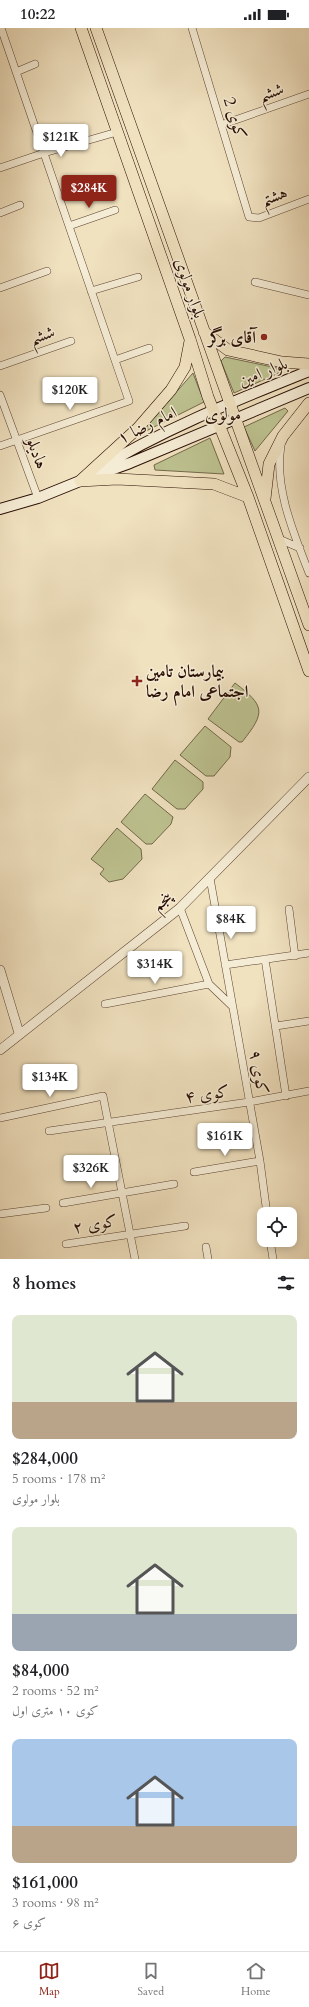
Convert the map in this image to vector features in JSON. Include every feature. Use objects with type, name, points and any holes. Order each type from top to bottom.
[{"type":"main road","name":"بلوار مولوی","points":[[81,28],[190,339],[213,410],[248,497],[309,671]]},
{"type":"main road","name":"بلوار مولوی","points":[[96,28],[309,625]]},
{"type":"main road","points":[[204,332],[228,350],[282,362],[309,364]]},
{"type":"main road","points":[[80,481],[138,428],[170,390],[185,367],[190,339]]},
{"type":"main road","name":"بلوار امین","points":[[229,403],[309,371]]},
{"type":"main road","name":"بلوار امین","points":[[235,419],[309,388]]},
{"type":"main road","name":"امام رضا ۱","points":[[80,481],[120,456],[229,403]]},
{"type":"main road","points":[[265,501],[269,464],[283,436],[309,404]]},
{"type":"main road","name":"امام رضا ۱","points":[[0,509],[38,498],[130,463],[235,419]]},
{"type":"main road","points":[[80,481],[116,479],[214,484],[230,488],[248,497]]},
{"type":"street","points":[[0,446],[129,401],[1,28]]},
{"type":"street","name":"کوی 2","points":[[192,28],[249,217]]},
{"type":"street","points":[[16,72],[35,64]]},
{"type":"street","name":"ششم","points":[[221,125],[309,94]]},
{"type":"street","points":[[0,168],[44,153],[117,132]]},
{"type":"street","name":"هشتم","points":[[249,217],[259,218],[309,199]]},
{"type":"street","points":[[0,213],[20,205]]},
{"type":"street","points":[[69,226],[115,210]]},
{"type":"street","points":[[0,288],[47,271]]},
{"type":"street","points":[[91,291],[138,277]]},
{"type":"street","points":[[255,282],[309,295]]},
{"type":"street","name":"ششم","points":[[0,366],[71,341]]},
{"type":"street","points":[[115,360],[149,348]]},
{"type":"street","name":"هادیلو","points":[[0,395],[38,498]]},
{"type":"street","points":[[283,436],[279,458],[283,494],[309,573]]},
{"type":"street","points":[[279,539],[300,548]]},
{"type":"street","name":"پنجم","points":[[0,1050],[19,1033],[180,908],[309,777]]},
{"type":"street","name":"کوی ۹","points":[[210,878],[260,1161],[266,1207]]},
{"type":"street","points":[[180,908],[209,984],[232,1006]]},
{"type":"street","points":[[288,909],[295,956]]},
{"type":"street","points":[[225,965],[309,953]]},
{"type":"street","points":[[265,959],[286,1096]]},
{"type":"street","points":[[0,970],[2,987],[19,1033]]},
{"type":"street","points":[[105,1004],[209,984]]},
{"type":"street","points":[[276,1026],[309,1021]]},
{"type":"street","name":"کوی ۴","points":[[49,1131],[249,1102],[309,1091]]},
{"type":"street","points":[[0,1118],[103,1096],[135,1259]]},
{"type":"street","points":[[194,1172],[260,1161]]},
{"type":"street","points":[[63,1203],[174,1184]]},
{"type":"street","points":[[0,1214],[46,1208]]},
{"type":"street","name":"کوی ۲","points":[[66,1244],[185,1226]]},
{"type":"street","points":[[206,1247],[208,1259]]},
{"type":"street","points":[[271,1247],[272,1259]]},
{"type":"green space","points":[[225,357],[282,369],[281,372],[234,393],[221,361]]},
{"type":"green space","points":[[193,373],[204,402],[144,432],[143,430]]},
{"type":"green space","points":[[285,408],[288,411],[255,451],[244,427]]},
{"type":"green space","points":[[210,438],[224,474],[155,470],[154,465]]},
{"type":"green space","points":[[235,683],[252,698],[257,704],[259,710],[255,723],[242,742],[239,742],[208,719]]},
{"type":"green space","points":[[205,726],[231,747],[230,757],[214,776],[206,776],[180,755]]},
{"type":"green space","points":[[175,760],[203,782],[203,789],[185,809],[177,809],[152,789]]},
{"type":"green space","points":[[145,794],[173,817],[171,824],[152,844],[146,844],[121,822]]},
{"type":"green space","points":[[117,828],[141,849],[142,859],[123,879],[109,882],[100,874],[104,869],[91,859]]},
{"type":"place","name":"آقاى برگر","points":[[264,337]]},
{"type":"place","name":"بیمارستان تامین اجتماعی امام رضا","points":[[137,681]]},
{"type":"district","name":"مولوی","points":[[223,414]]}]
